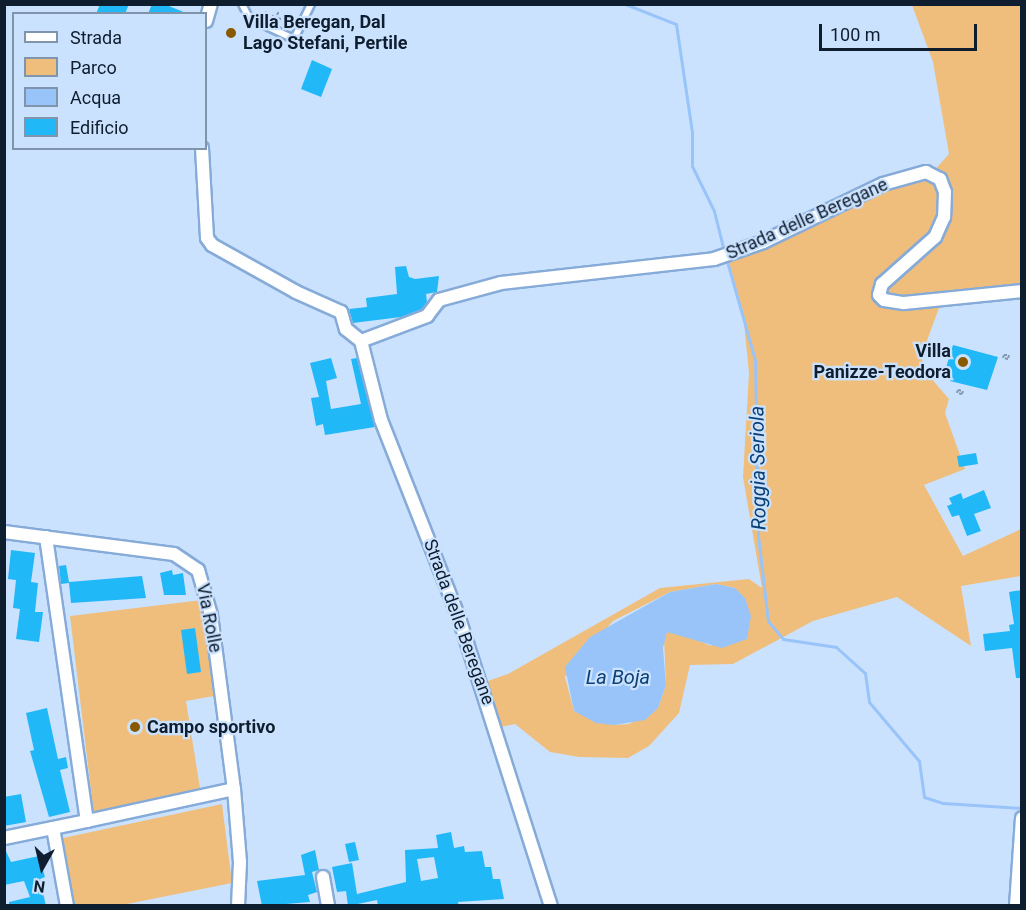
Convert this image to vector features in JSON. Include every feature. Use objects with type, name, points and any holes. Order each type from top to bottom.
[{"type":"street","name":"Strada delle Beregane","points":[[202,150],[207,238],[212,245],[341,312],[346,329],[361,341],[381,420],[458,615],[551,906]]},
{"type":"street","name":"Strada delle Beregane","points":[[361,341],[427,316],[439,300],[501,283],[724,255],[763,242],[883,184],[932,173],[940,179],[945,192],[944,217],[935,237],[882,284],[879,295],[884,300],[904,303],[1022,291]]},
{"type":"street","name":"Via Rolle","points":[[4,532],[174,554],[198,570],[211,615],[234,789],[240,862],[238,906]]},
{"type":"street","points":[[46,537],[87,820]]},
{"type":"street","points":[[4,838],[234,789]]},
{"type":"street","points":[[1016,906],[1022,818]]},
{"type":"street","points":[[53,828],[67,906]]},
{"type":"street","points":[[323,877],[328,906]]},
{"type":"lane","points":[[242,4],[249,18],[294,39],[311,4]]},
{"type":"path","points":[[277,16],[280,9]]},
{"type":"path","points":[[264,12],[289,22]]},
{"type":"green space","points":[[912,5],[1021,5],[1021,291],[942,300],[922,354],[923,369],[949,399],[945,413],[965,469],[924,485],[963,556],[1021,529],[1021,576],[961,586],[971,646],[897,597],[813,621],[733,664],[690,665],[679,713],[649,746],[628,758],[579,757],[550,752],[515,724],[496,728],[482,683],[508,674],[660,588],[749,579],[762,588],[743,477],[749,373],[744,323],[727,254],[883,184],[932,173],[949,154],[933,62]],"holes":[[[716,584],[735,588],[711,646],[676,631],[667,632],[664,638],[666,685],[658,708],[629,724],[614,725],[596,722],[574,711],[565,677],[613,621],[670,592]]]},
{"type":"green space","name":"Campo sportivo","points":[[202,600],[214,696],[186,701],[200,788],[195,790],[196,797],[94,815],[70,616]]},
{"type":"green space","points":[[222,804],[232,883],[122,905],[75,905],[63,838]]},
{"type":"water","name":"La Boja","points":[[716,584],[735,588],[745,598],[751,616],[747,639],[722,648],[667,632],[663,648],[666,685],[658,708],[645,720],[614,725],[596,723],[574,711],[565,667],[590,637],[670,592]]},
{"type":"building","points":[[100,4],[129,4],[126,12],[97,12]]},
{"type":"building","points":[[152,4],[164,4],[184,12],[149,12]]},
{"type":"building","points":[[312,60],[332,69],[321,97],[301,89]]},
{"type":"building","points":[[406,266],[409,277],[415,279],[439,276],[437,292],[426,294],[427,302],[422,309],[401,317],[353,323],[349,309],[367,307],[366,298],[397,294],[395,267]]},
{"type":"building","points":[[953,345],[998,357],[987,390],[950,381],[952,377],[944,374]]},
{"type":"building","points":[[331,358],[337,378],[326,381],[331,409],[361,404],[351,359],[357,358],[375,427],[325,435],[323,424],[316,426],[311,398],[319,397],[310,363]]},
{"type":"building","points":[[976,453],[978,464],[959,467],[957,456]]},
{"type":"building","points":[[984,490],[991,508],[974,514],[981,531],[967,536],[959,515],[952,517],[947,506],[952,504],[949,498],[961,493],[963,499]]},
{"type":"building","points":[[11,550],[35,553],[31,582],[38,583],[35,612],[43,612],[39,642],[16,639],[20,609],[13,608],[16,580],[8,579]]},
{"type":"building","points":[[66,565],[69,582],[142,576],[146,598],[71,603],[69,583],[61,584],[59,566]]},
{"type":"building","points":[[172,570],[173,575],[183,573],[186,595],[164,595],[160,573]]},
{"type":"building","points":[[1022,590],[1022,678],[1016,678],[1012,648],[985,651],[983,634],[1010,631],[1009,625],[1014,624],[1009,592]]},
{"type":"building","points":[[195,628],[201,672],[187,674],[181,630]]},
{"type":"building","points":[[47,708],[58,759],[66,757],[68,768],[60,770],[70,812],[49,817],[30,751],[34,750],[26,713]]},
{"type":"building","points":[[21,794],[26,822],[4,826],[4,797]]},
{"type":"building","points":[[451,832],[454,848],[464,846],[465,852],[482,851],[485,867],[491,867],[493,879],[500,879],[504,899],[458,902],[459,906],[378,906],[377,900],[348,906],[346,891],[337,892],[332,867],[352,863],[357,894],[406,882],[405,850],[438,848],[436,835]],"holes":[[[434,857],[438,878],[421,881],[417,859]]]},
{"type":"building","points":[[355,842],[359,860],[349,862],[345,844]]},
{"type":"building","points":[[4,847],[11,862],[39,856],[45,877],[40,879],[46,906],[9,906],[9,902],[30,897],[24,881],[4,885]]},
{"type":"building","points":[[315,850],[319,870],[312,872],[317,892],[308,895],[310,902],[262,906],[257,881],[305,875],[301,855]]},
{"type":"waterway","name":"Roggia Seriola","points":[[625,4],[676,24],[692,133],[692,166],[714,211],[724,251]]},
{"type":"waterway","name":"Roggia Seriola","points":[[726,258],[755,360],[758,536],[768,621],[783,639],[836,647],[865,673],[869,702],[919,761],[924,797],[943,803],[1022,808]]},
{"type":"place","name":"Villa Beregan, Dal Lago Stefani, Pertile","points":[[231,33]]},
{"type":"place","name":"Villa Panizze-Teodora","points":[[963,362]]},
{"type":"place","name":"Campo sportivo","points":[[135,727]]}]
